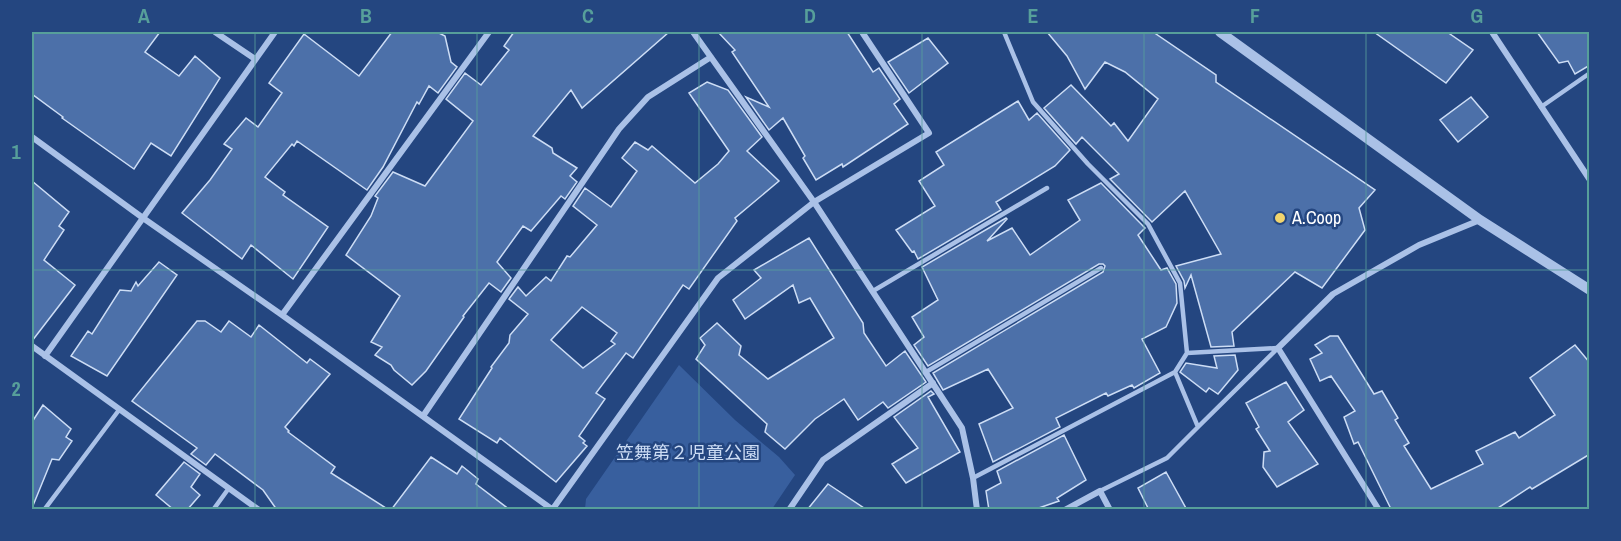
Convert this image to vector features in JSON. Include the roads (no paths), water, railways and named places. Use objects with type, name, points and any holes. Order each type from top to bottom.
[{"type":"street","points":[[215,32],[255,59]]},
{"type":"street","points":[[45,356],[275,32]]},
{"type":"street","points":[[282,315],[489,32]]},
{"type":"street","points":[[693,32],[814,202],[962,428],[973,478],[977,510]]},
{"type":"street","points":[[32,137],[552,509],[718,278],[814,202],[929,133],[862,32]]},
{"type":"street","points":[[1220,32],[1480,220],[1590,290]]},
{"type":"street","points":[[1492,32],[1590,180]]},
{"type":"street","points":[[423,416],[619,129],[648,97],[711,57]]},
{"type":"street","points":[[1379,510],[1278,348],[1333,294],[1419,245],[1480,220]]},
{"type":"street","points":[[32,346],[259,510]]},
{"type":"street","points":[[789,510],[823,460],[933,383]]},
{"type":"street","points":[[1065,510],[1100,491],[1110,510]]},
{"type":"lane","points":[[973,478],[1175,372],[1186,353],[1180,283],[1148,224],[1088,164],[1033,102],[1004,32]]},
{"type":"lane","points":[[1541,107],[1590,73]]},
{"type":"lane","points":[[873,291],[1047,188]]},
{"type":"lane","points":[[926,372],[1101,268]]},
{"type":"lane","points":[[1186,353],[1278,348]]},
{"type":"lane","points":[[1100,491],[1167,458],[1278,348]]},
{"type":"lane","points":[[1175,372],[1198,427]]},
{"type":"lane","points":[[44,510],[119,410]]},
{"type":"lane","points":[[213,510],[229,488]]},
{"type":"place","name":"A.Coop","points":[[1280,218]]},
{"type":"park label","name":"笠舞第２児童公園","points":[[688,453]]}]
